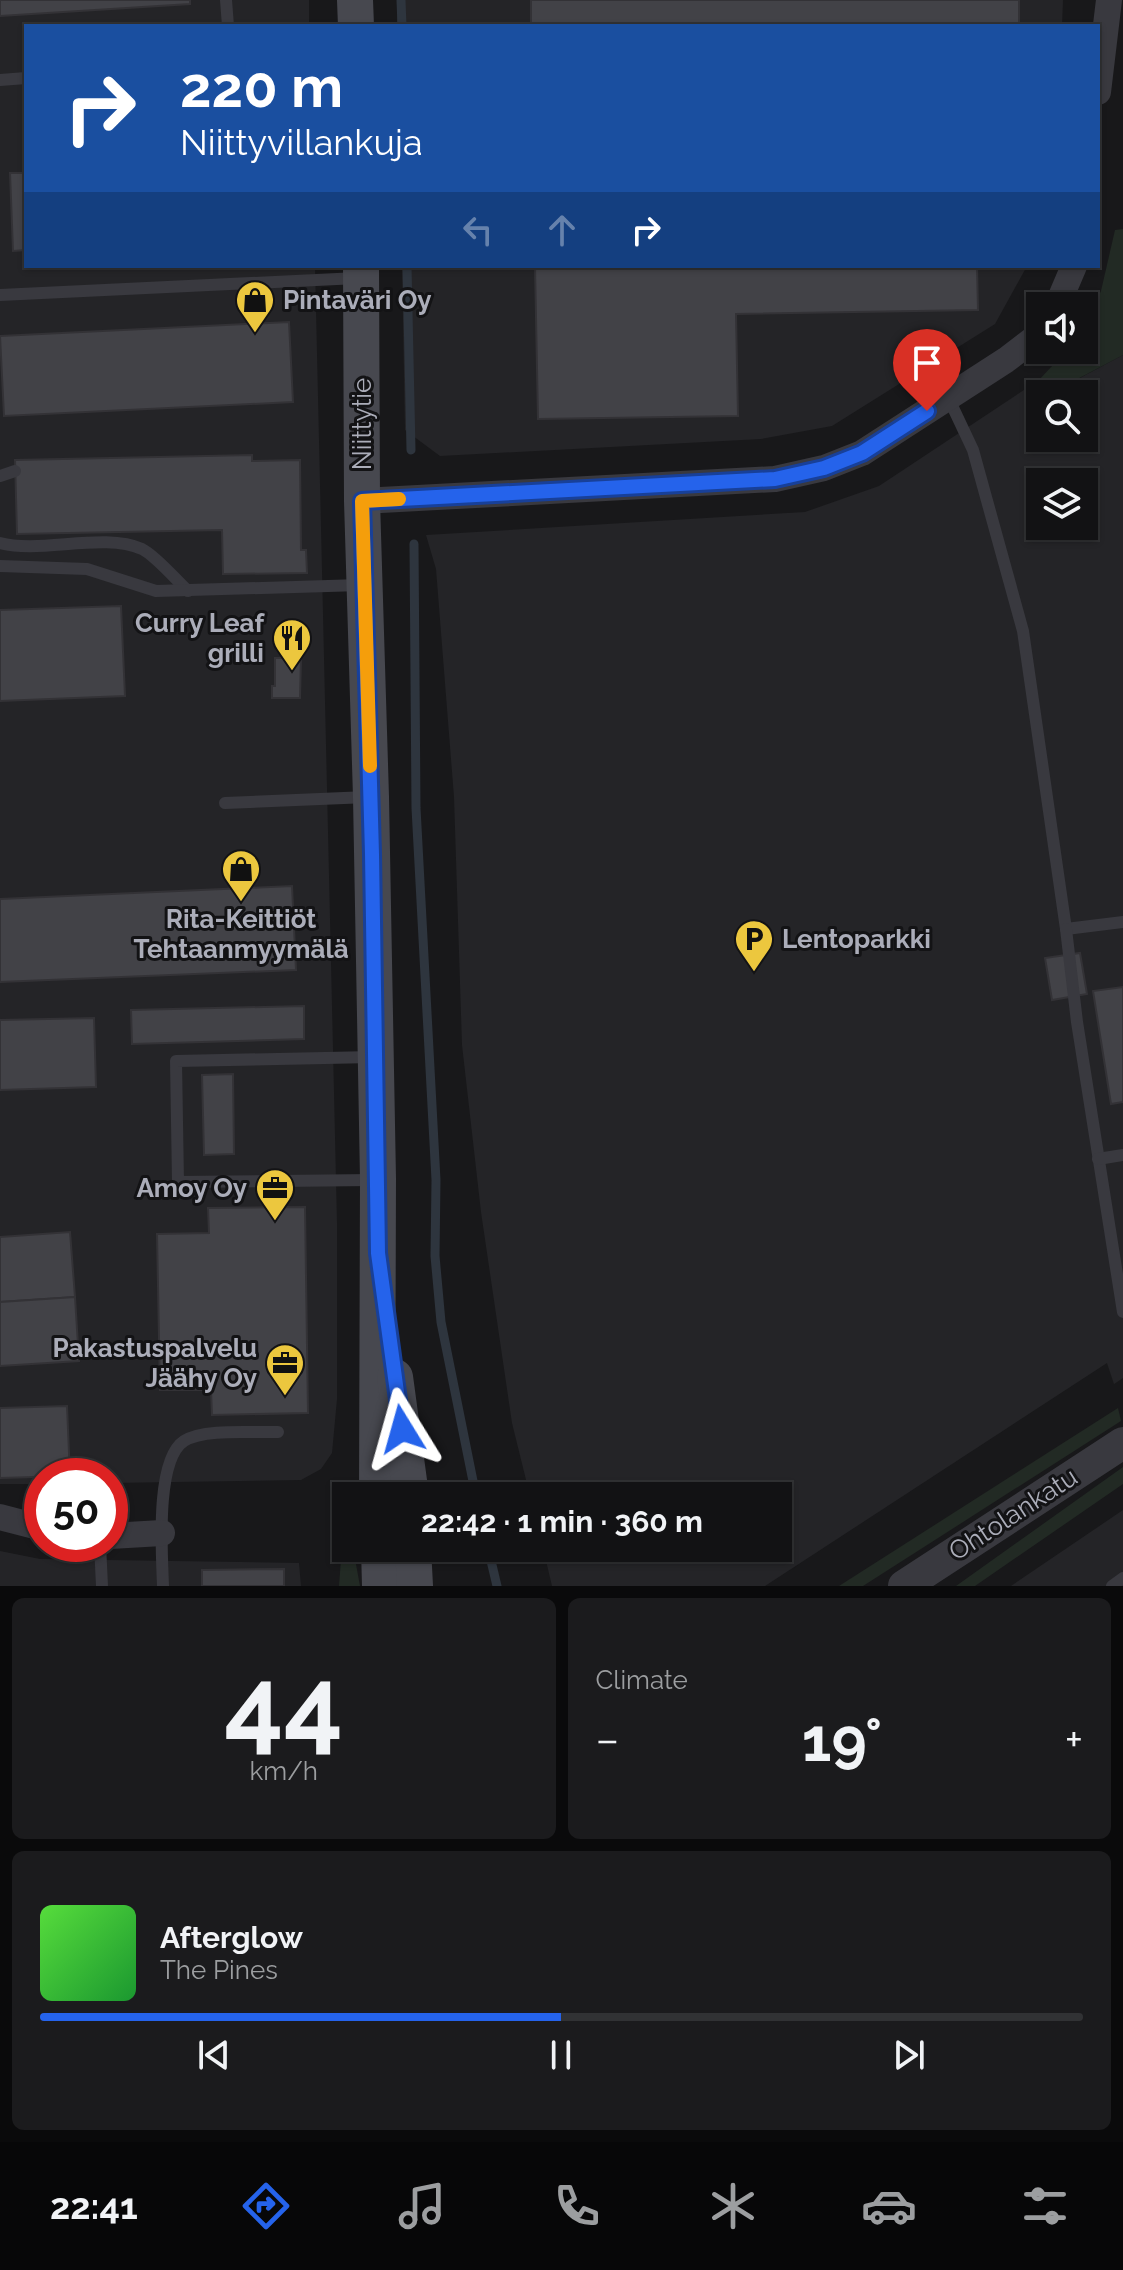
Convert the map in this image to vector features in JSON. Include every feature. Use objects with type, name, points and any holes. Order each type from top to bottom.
[{"type":"main road","points":[[355,0],[356,24]]},
{"type":"main road","name":"Niittytie","points":[[361,272],[362,501],[378,1179],[377,1482]]},
{"type":"main road","name":"Niittytie","points":[[378,1253],[409,1482]]},
{"type":"main road","points":[[379,1562],[380,1586]]},
{"type":"main road","points":[[414,1562],[415,1586]]},
{"type":"street","points":[[1100,75],[1109,0]]},
{"type":"street","points":[[1063,292],[1073,268]]},
{"type":"street","points":[[362,501],[775,479],[824,468],[862,453],[1026,345]]},
{"type":"street","name":"Ohtolankatu","points":[[915,1583],[1123,1443]]},
{"type":"street","points":[[0,1517],[24,1523]]},
{"type":"street","points":[[128,1535],[162,1533]]},
{"type":"lane","points":[[226,0],[228,24]]},
{"type":"lane","points":[[0,80],[24,78]]},
{"type":"lane","points":[[0,295],[361,272]]},
{"type":"lane","points":[[948,397],[973,450],[1023,631],[1098,1159],[1122,1305]]},
{"type":"lane","points":[[0,476],[15,471]]},
{"type":"lane","points":[[0,543],[18,546],[95,543],[143,550],[188,591]]},
{"type":"lane","points":[[0,566],[87,569],[156,591],[364,585]]},
{"type":"lane","points":[[225,803],[371,797]]},
{"type":"lane","points":[[1066,929],[1123,922]]},
{"type":"lane","points":[[376,1057],[176,1061],[176,1076],[178,1182],[378,1179]]},
{"type":"lane","points":[[1098,1159],[1123,1155]]},
{"type":"lane","points":[[163,1586],[162,1497],[174,1453],[184,1441],[204,1434],[278,1432]]},
{"type":"lane","points":[[101,1562],[102,1586]]},
{"type":"lane","points":[[1112,1586],[1123,1578]]},
{"type":"shaded area","points":[[0,0],[309,0],[309,24],[24,24],[24,268],[315,268],[337,1223],[337,1399],[332,1453],[321,1469],[301,1480],[128,1483],[128,1458],[24,1458],[24,1484],[0,1484]]},
{"type":"shaded area","points":[[397,0],[1063,0],[1062,24],[397,24]]},
{"type":"shaded area","points":[[1123,229],[1123,355],[1076,380],[1039,380],[1054,364],[1098,364],[1098,298],[1115,230]]},
{"type":"shaded area","points":[[402,268],[1026,268],[995,324],[832,426],[761,439],[440,456],[405,430]]},
{"type":"shaded area","name":"Lentoparkki","points":[[1123,355],[1123,1378],[1114,1384],[1107,1363],[765,1586],[552,1586],[546,1562],[792,1562],[792,1482],[527,1482],[512,1423],[481,1212],[462,1045],[454,797],[436,569],[426,535],[805,512],[879,486],[1026,389],[1026,452],[1098,452],[1098,380],[1076,380]]},
{"type":"shaded area","points":[[1118,1408],[1121,1421],[863,1586],[839,1586]]},
{"type":"shaded area","points":[[1123,1467],[1123,1484],[975,1586],[956,1586]]},
{"type":"shaded area","points":[[1123,1510],[1123,1586],[1011,1586]]},
{"type":"shaded area","points":[[0,1551],[24,1556],[24,1562],[299,1563],[301,1586],[0,1586]]},
{"type":"shaded area","points":[[341,1562],[356,1562],[360,1586],[339,1586]]},
{"type":"building","points":[[0,0],[190,0],[190,4],[0,16]]},
{"type":"building","points":[[531,0],[1019,0],[1019,24],[531,24]]},
{"type":"building","points":[[10,173],[24,173],[24,250],[13,251]]},
{"type":"building","points":[[535,268],[977,268],[978,310],[736,314],[738,416],[538,419]]},
{"type":"building","points":[[289,322],[293,402],[4,416],[0,336]]},
{"type":"building","points":[[252,455],[252,461],[300,460],[301,550],[306,550],[307,573],[223,574],[222,530],[17,534],[15,460]]},
{"type":"building","points":[[121,606],[125,696],[0,701],[0,610]]},
{"type":"building","points":[[275,658],[301,658],[300,698],[272,698]]},
{"type":"building","points":[[292,886],[296,970],[0,982],[0,899]]},
{"type":"building","points":[[1080,953],[1087,994],[1052,1000],[1045,958]]},
{"type":"building","points":[[1123,987],[1123,1102],[1111,1104],[1093,991]]},
{"type":"building","points":[[304,1006],[304,1039],[132,1044],[131,1010]]},
{"type":"building","points":[[94,1018],[96,1087],[0,1090],[0,1020]]},
{"type":"building","points":[[233,1074],[234,1154],[204,1155],[202,1075]]},
{"type":"building","points":[[305,1207],[308,1413],[212,1415],[211,1390],[160,1390],[157,1234],[209,1233],[208,1208]]},
{"type":"building","points":[[70,1232],[75,1297],[0,1302],[0,1237]]},
{"type":"building","points":[[75,1297],[79,1361],[0,1366],[0,1302]]},
{"type":"building","points":[[67,1406],[69,1458],[24,1458],[24,1477],[0,1478],[0,1408]]},
{"type":"building","points":[[284,1569],[284,1586],[202,1586],[202,1570]]},
{"type":"waterway","points":[[401,0],[402,24]]},
{"type":"waterway","points":[[407,268],[411,450]]},
{"type":"waterway","points":[[414,544],[416,808],[436,1180],[435,1256],[441,1322],[473,1482]]},
{"type":"waterway","points":[[491,1562],[497,1586]]},
{"type":"slow traffic","points":[[370,766],[362,501],[399,499]]},
{"type":"place","name":"Pintaväri Oy","points":[[255,334]]},
{"type":"place","name":"Curry Leaf grilli","points":[[292,672]]},
{"type":"place","name":"Rita-Keittiöt Tehtaanmyymälä","points":[[241,903]]},
{"type":"place","name":"Lentoparkki","points":[[754,973]]},
{"type":"place","name":"Amoy Oy","points":[[275,1222]]},
{"type":"place","name":"Pakastuspalvelu Jäähy Oy","points":[[285,1397]]},
{"type":"route","points":[[402,1429],[378,1253],[372,854],[362,501],[775,479],[824,468],[862,453],[927,411]]}]
